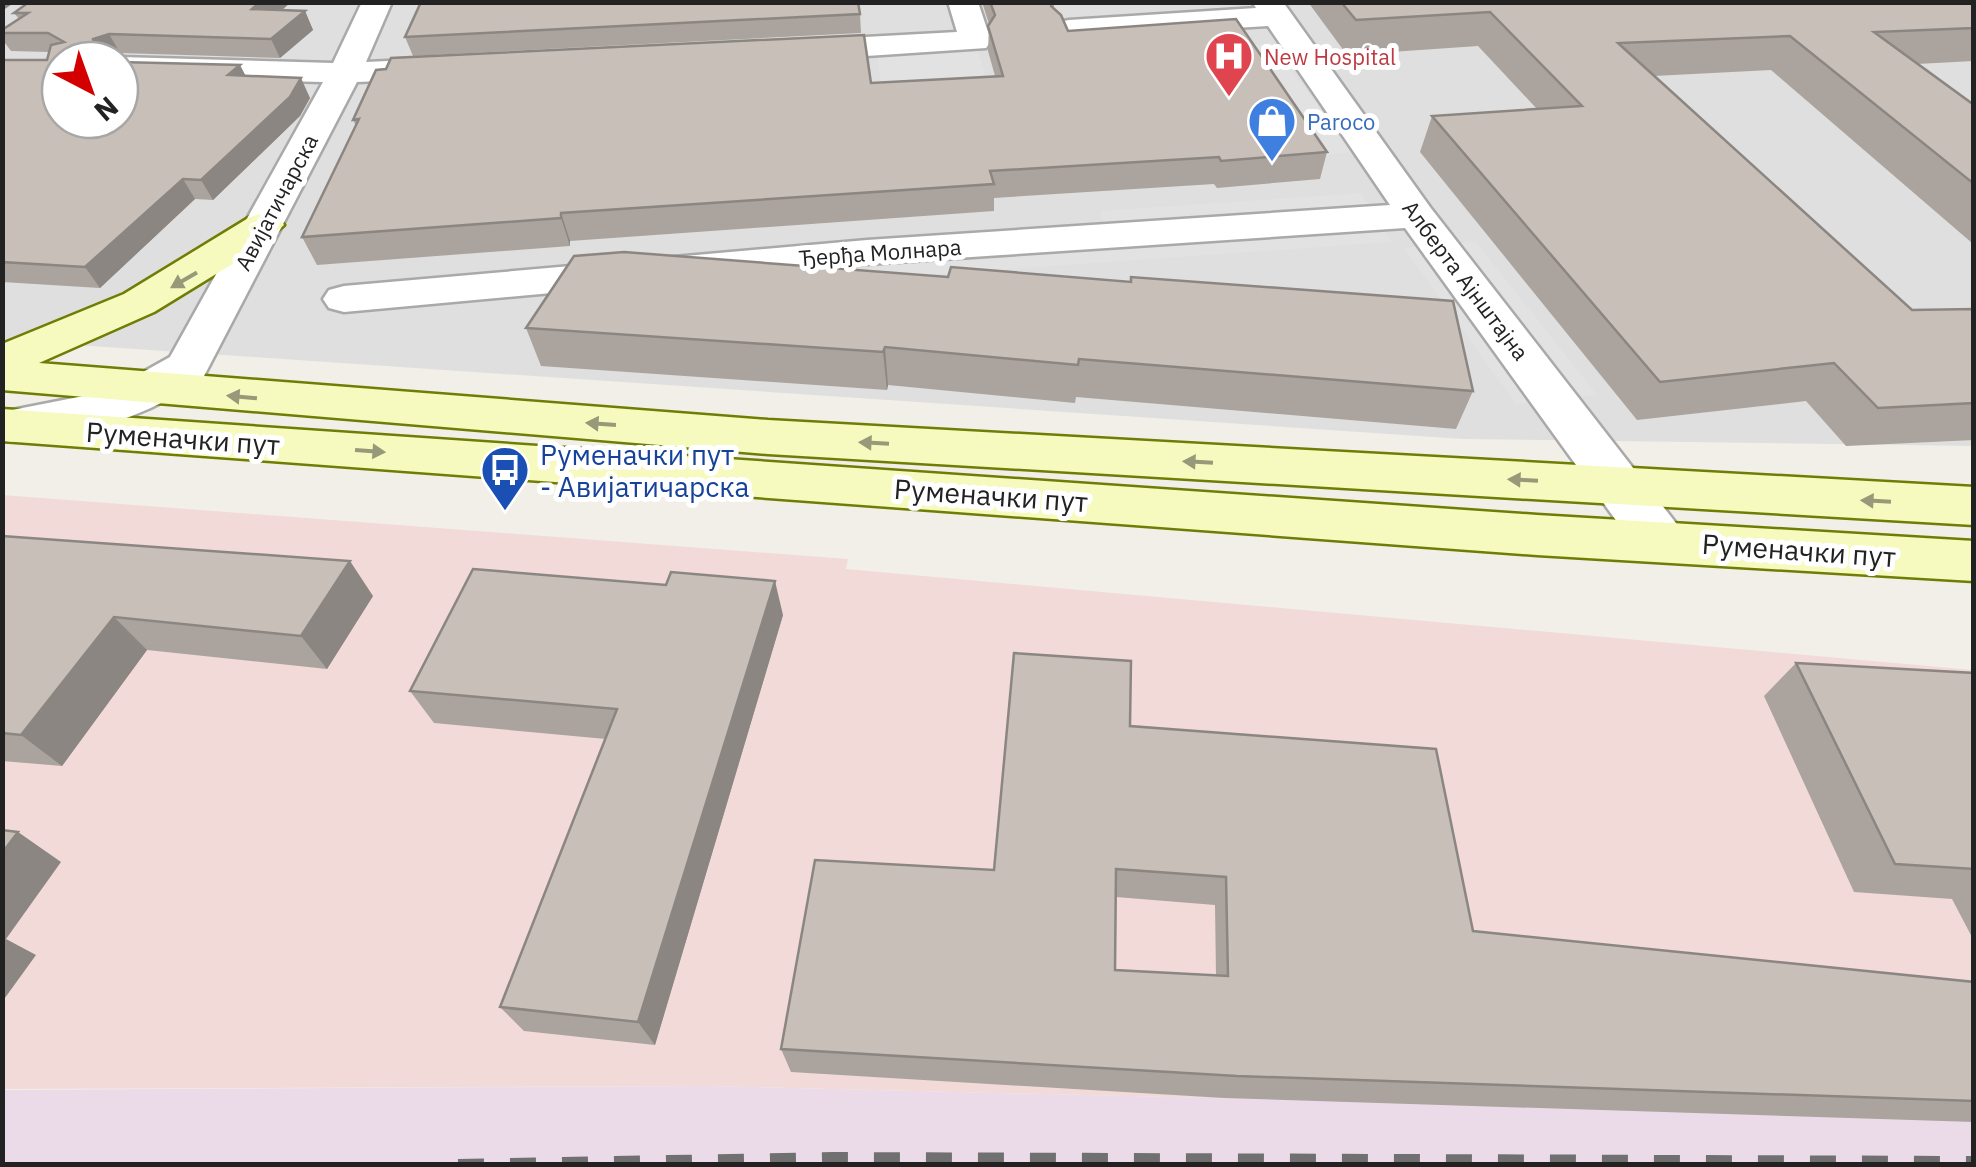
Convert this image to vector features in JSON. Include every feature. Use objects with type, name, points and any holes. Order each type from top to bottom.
[{"type":"main road","points":[[2,360],[111,320],[195,274],[264,225]]},
{"type":"main road","name":"Руменачки пут","points":[[158,390],[748,436],[1974,506]]},
{"type":"main road","name":"Руменачки пут","points":[[4,409],[1660,541],[1974,561]]},
{"type":"street","name":"Авијатичарска","points":[[158,390],[192,360],[345,73],[377,2]]},
{"type":"street","points":[[758,52],[975,40],[964,2]]},
{"type":"street","name":"Алберта Ајнштајна","points":[[1069,28],[1272,9],[1416,215],[1660,541]]},
{"type":"street","points":[[140,68],[345,73],[482,66]]},
{"type":"street","name":"Ђерђа Молнара","points":[[344,299],[866,252],[1416,215]]},
{"type":"street","name":"Руменачки пут","points":[[4,409],[68,418],[158,390]]},
{"type":"shaded area","points":[[2,3],[1973,3],[1973,446],[1463,439],[3,340]]},
{"type":"shaded area","points":[[975,41],[991,96],[884,103],[876,47]]},
{"type":"shaded area","points":[[1271,43],[1352,152],[1321,155],[1244,46]]},
{"type":"shaded area","points":[[1361,193],[1392,242],[869,279],[867,252],[1108,235],[1100,211]]},
{"type":"shaded area","points":[[1475,241],[1597,395],[1516,404],[1404,248]]},
{"type":"shaded area","points":[[2,495],[848,559],[846,569],[1973,670],[1973,1116],[706,1086],[3,1089]]},
{"type":"shaded area","points":[[706,1086],[1973,1116],[1974,1164],[3,1164],[2,1090]]},
{"type":"building","points":[[29,2],[260,2],[252,9],[305,11],[271,39],[109,34],[93,40],[60,40],[48,33],[2,33],[28,13],[14,13]]},
{"type":"building","points":[[421,2],[858,2],[860,14],[405,37]]},
{"type":"building","points":[[990,2],[1052,2],[1068,31],[1236,19],[1327,152],[1221,161],[1219,157],[990,171],[994,184],[561,213],[561,218],[302,237],[359,119],[353,120],[376,70],[386,69],[391,58],[864,35],[871,83],[1003,76],[988,26],[995,15]]},
{"type":"building","points":[[1341,2],[1974,2],[1974,28],[1874,32],[1974,105],[1974,184],[1790,36],[1618,43],[1912,310],[1974,309],[1974,403],[1878,408],[1834,363],[1660,382],[1432,116],[1582,106],[1490,12],[1356,20]]},
{"type":"building","points":[[2,60],[40,60],[40,140],[140,140],[140,62],[240,65],[228,75],[301,78],[290,97],[201,180],[183,179],[85,267],[2,262]]},
{"type":"building","points":[[624,252],[948,277],[951,267],[1453,301],[1473,391],[1079,359],[1078,365],[885,347],[883,352],[526,328],[574,256]]},
{"type":"building","points":[[2,536],[350,561],[301,636],[114,617],[21,735],[2,733]]},
{"type":"building","points":[[473,569],[666,585],[671,572],[775,581],[638,1022],[500,1007],[617,709],[410,691]]},
{"type":"building","points":[[1014,653],[1131,661],[1130,726],[1436,749],[1473,931],[1974,982],[1974,1101],[1237,1076],[781,1049],[815,860],[994,870]],"holes":[[[1116,869],[1226,877],[1228,976],[1115,970]]]},
{"type":"building","points":[[1796,663],[1974,673],[1974,869],[1895,864]]},
{"type":"building","points":[[2,830],[18,832],[2,853]]},
{"type":"railway","points":[[458,1164],[833,1157],[1974,1161]]},
{"type":"place","name":"New Hospital","points":[[1229,98]]},
{"type":"place","name":"Paroco","points":[[1272,164]]},
{"type":"place","name":"Руменачки пут - Авијатичарска","points":[[505,512]]}]
